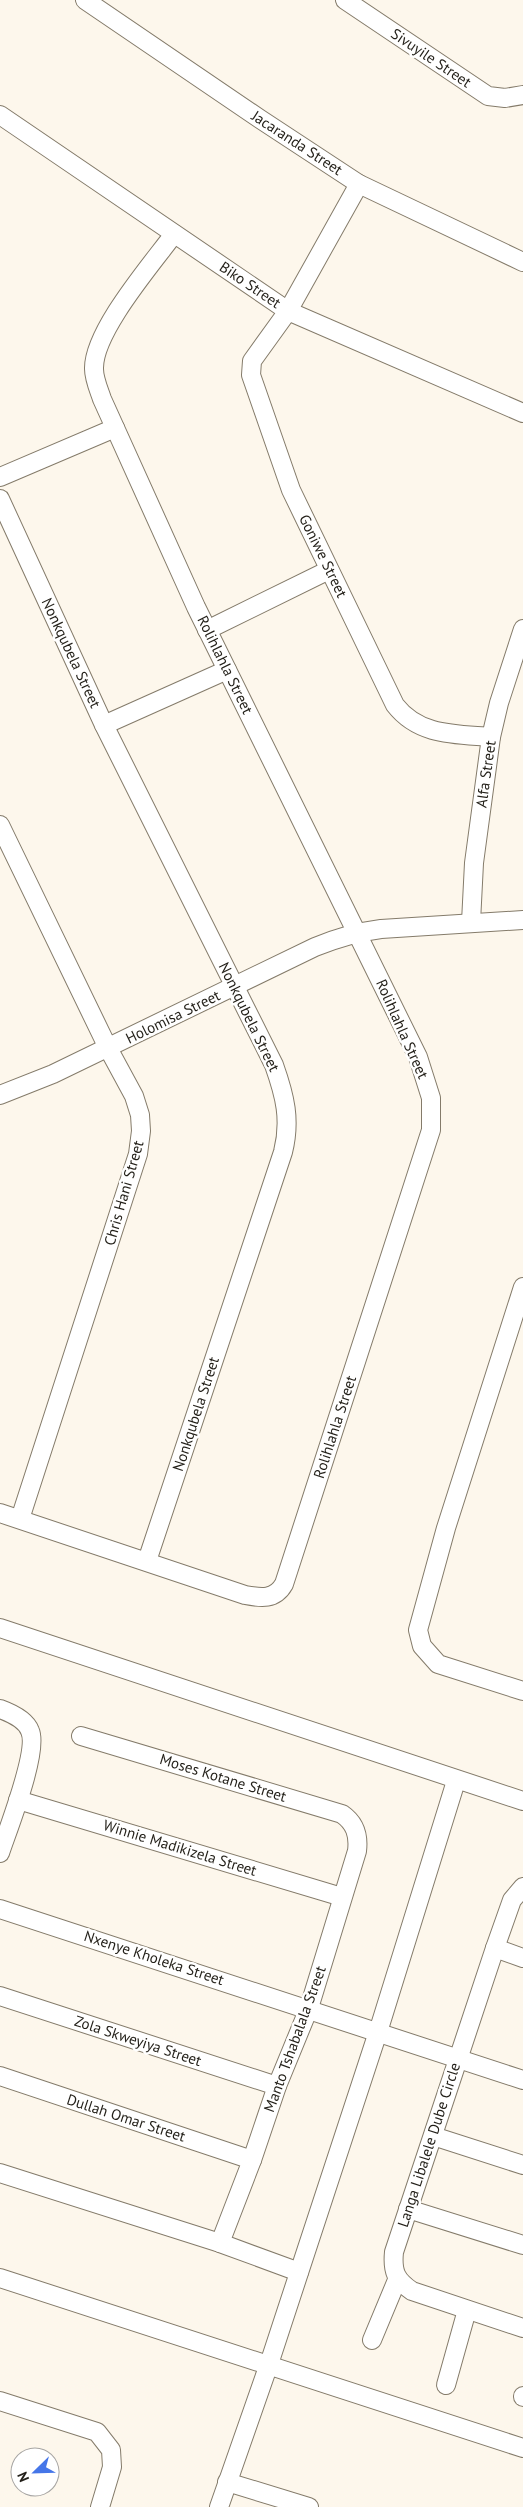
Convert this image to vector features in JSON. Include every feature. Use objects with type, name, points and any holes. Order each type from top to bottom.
[{"type":"street","name":"Jacaranda Street","points":[[85,0],[359,184],[523,262]]},
{"type":"street","name":"Sivuyile Street","points":[[345,0],[488,96],[505,98],[523,95]]},
{"type":"street","name":"Biko Street","points":[[0,115],[288,311],[523,413]]},
{"type":"street","name":"Goniwe Street","points":[[359,184],[288,311],[252,361],[251,375],[291,490],[388,693],[402,714],[411,722],[436,732],[490,737]]},
{"type":"street","name":"Rolihlahla Street","points":[[0,1513],[252,1596],[270,1596],[277,1593],[284,1584],[431,1130],[431,1098],[421,1064],[358,932],[207,630],[102,399],[94,370],[96,353],[107,327],[174,234]]},
{"type":"street","points":[[0,477],[114,428]]},
{"type":"street","name":"Nonkqubela Street","points":[[0,498],[104,725],[274,1065],[284,1092],[287,1107],[288,1134],[147,1561]]},
{"type":"street","points":[[207,630],[329,570]]},
{"type":"street","name":"Alfa Street","points":[[472,922],[474,863],[490,737],[523,629]]},
{"type":"street","points":[[104,725],[227,670]]},
{"type":"street","name":"Chris Hani Street","points":[[0,825],[108,1048],[134,1096],[140,1115],[141,1131],[138,1154],[20,1519]]},
{"type":"street","name":"Holomisa Street","points":[[0,1095],[53,1074],[315,947],[358,932],[472,922],[523,920]]},
{"type":"street","points":[[523,1287],[446,1528],[418,1630],[422,1646],[438,1664],[523,1692]]},
{"type":"street","points":[[0,1628],[523,1802]]},
{"type":"street","points":[[0,1709],[13,1713],[30,1729],[33,1744],[18,1800],[0,1852]]},
{"type":"street","name":"Moses Kotane Street","points":[[81,1736],[342,1814],[352,1822],[357,1832]]},
{"type":"street","points":[[219,2507],[269,2364],[378,2032],[456,1781]]},
{"type":"street","name":"Winnie Madikizela Street","points":[[18,1800],[342,1897]]},
{"type":"street","name":"Manto Tshabalala Street","points":[[220,2243],[252,2160],[277,2086],[309,2008],[357,1851],[357,1832]]},
{"type":"street","name":"Langa Libalele Dube Circle","points":[[397,2280],[393,2264],[394,2252],[495,1948],[512,1900],[523,1887]]},
{"type":"street","name":"Nxenye Kholeka Street","points":[[0,1909],[309,2008],[523,2080]]},
{"type":"street","points":[[495,1948],[523,1958]]},
{"type":"street","name":"Zola Skweyiya Street","points":[[0,1996],[277,2086]]},
{"type":"street","name":"Dullah Omar Street","points":[[0,2076],[252,2160]]},
{"type":"street","points":[[433,2136],[523,2165]]},
{"type":"street","points":[[0,2173],[220,2243],[299,2272]]},
{"type":"street","points":[[408,2209],[523,2245]]},
{"type":"street","points":[[0,2278],[523,2448]]},
{"type":"street","points":[[372,2340],[397,2280],[412,2291],[523,2328]]},
{"type":"street","points":[[446,2385],[467,2310]]},
{"type":"street","points":[[0,2401],[97,2432],[111,2450],[112,2467],[100,2507]]},
{"type":"street","points":[[227,2482],[309,2507]]}]
